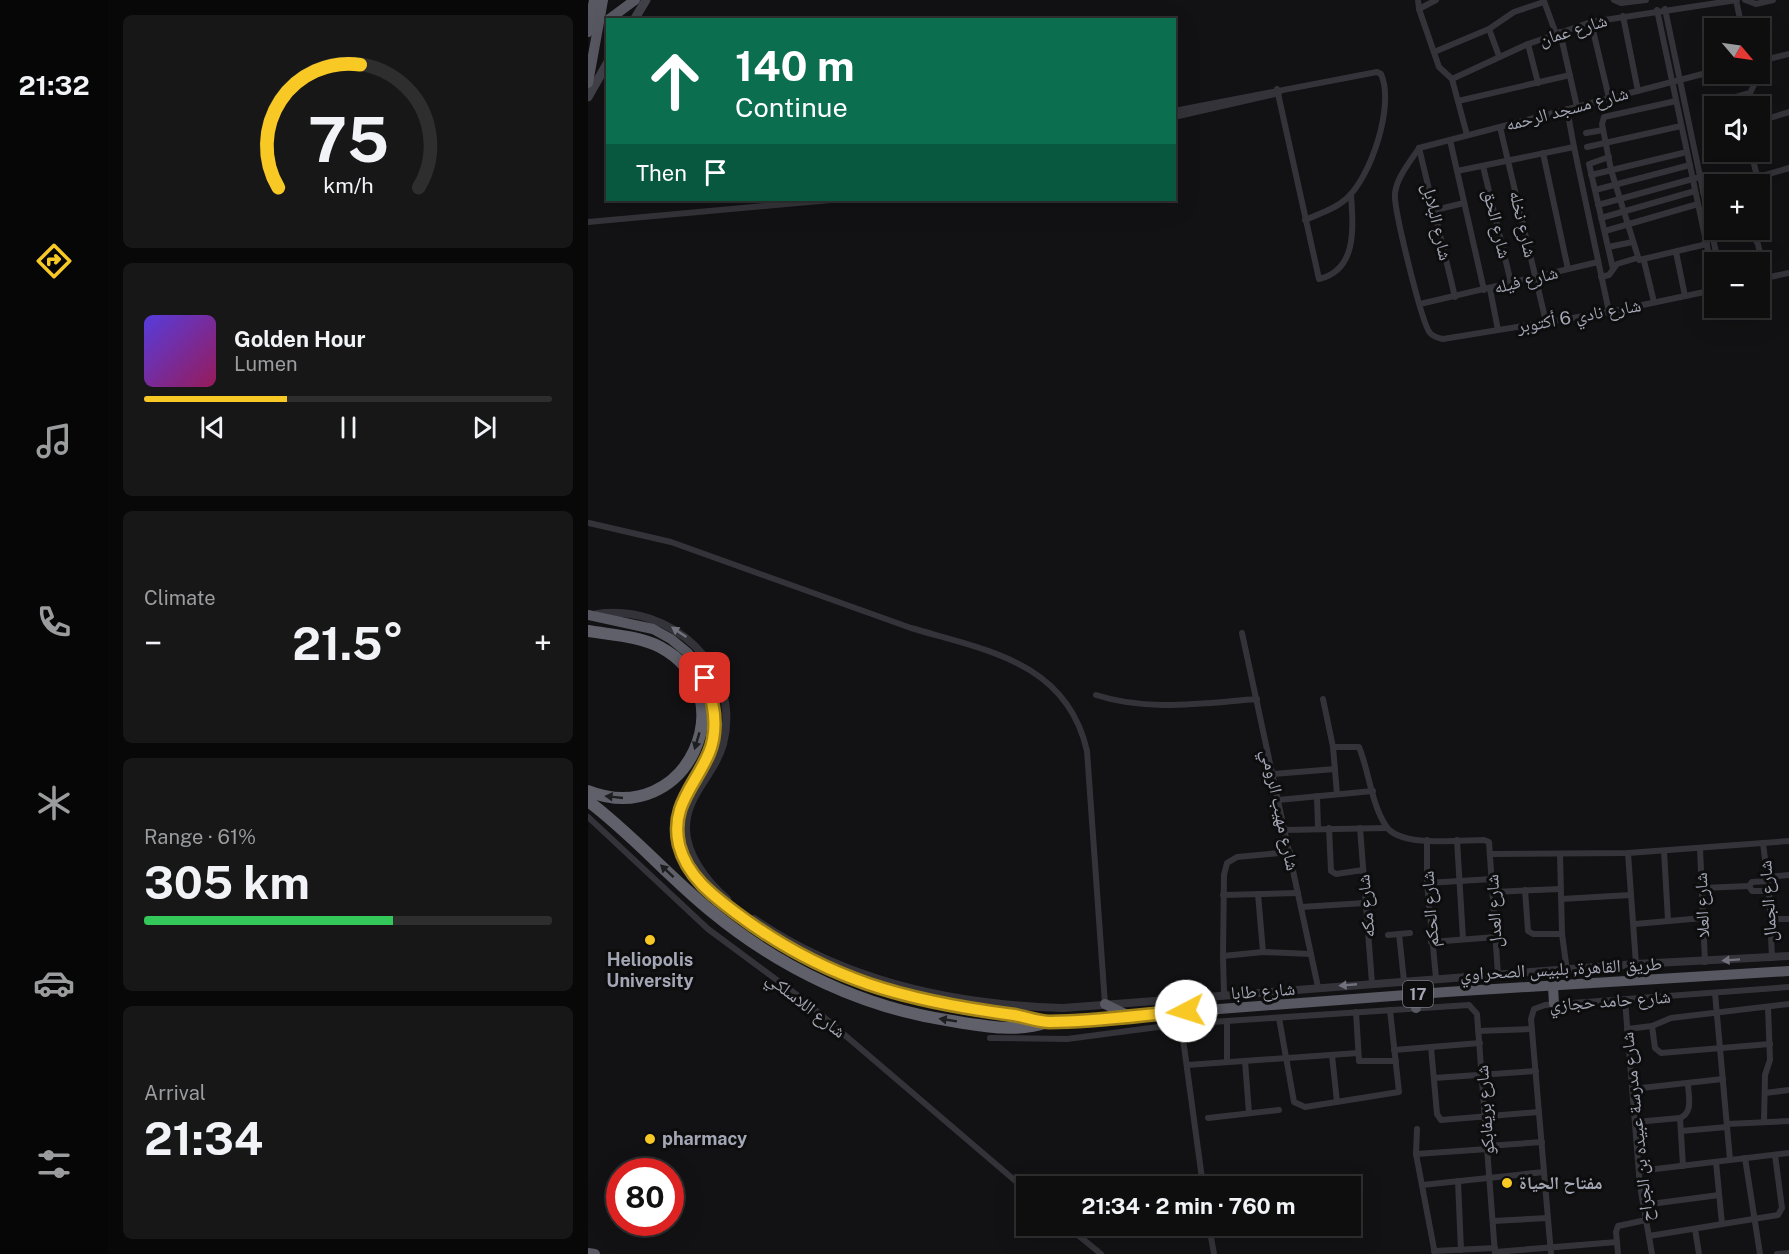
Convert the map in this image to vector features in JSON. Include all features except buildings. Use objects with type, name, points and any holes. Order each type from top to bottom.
[{"type":"highway","points":[[591,78],[594,0]]},
{"type":"highway","points":[[593,30],[603,0]]},
{"type":"highway","points":[[611,18],[634,0]]},
{"type":"highway","points":[[593,30],[606,21]]},
{"type":"highway","name":"طريق القاهرة, بلبيس الصحراوي","points":[[589,615],[653,629],[688,652],[705,678],[714,708],[714,735],[709,752],[681,803],[677,817],[684,859],[699,883],[781,941],[834,972],[900,996],[1047,1022],[1414,994],[1789,971]]},
{"type":"highway","points":[[588,631],[649,642],[661,647],[684,666],[699,693],[700,730],[697,747],[675,779],[641,796],[609,797],[588,791]]},
{"type":"highway","points":[[588,801],[622,827],[710,910],[776,957],[866,1000],[917,1015],[971,1024],[1031,1027],[1047,1022]]},
{"type":"highway","points":[[1553,987],[1554,1004]]},
{"type":"highway","points":[[1414,994],[1416,1008]]},
{"type":"highway","points":[[1105,1004],[1129,1016]]},
{"type":"highway","points":[[1203,1010],[1205,1024]]},
{"type":"highway","points":[[588,1253],[595,1254]]},
{"type":"main road","points":[[635,18],[646,0]]},
{"type":"main road","points":[[588,97],[591,78],[606,64]]},
{"type":"street","points":[[1418,0],[1439,67],[1452,79],[1467,135]]},
{"type":"street","points":[[1419,9],[1436,0]]},
{"type":"street","points":[[1614,0],[1621,3],[1646,0]]},
{"type":"street","points":[[1736,0],[1740,18]]},
{"type":"street","name":"شارع عمان","points":[[1452,79],[1528,44],[1591,22],[1657,10],[1736,0]]},
{"type":"street","points":[[1745,0],[1756,4],[1773,0]]},
{"type":"street","points":[[1434,52],[1489,29],[1514,12],[1544,1],[1558,33],[1577,107]]},
{"type":"street","points":[[1665,9],[1681,126],[1690,165],[1704,197]]},
{"type":"street","points":[[1657,10],[1696,178],[1695,191],[1709,252]]},
{"type":"street","points":[[1623,16],[1638,90]]},
{"type":"street","points":[[1591,22],[1609,98]]},
{"type":"street","points":[[1489,29],[1499,56]]},
{"type":"street","points":[[1528,44],[1538,82]]},
{"type":"street","points":[[1770,59],[1789,54]]},
{"type":"street","points":[[1176,111],[1377,72],[1383,76],[1383,108],[1377,149],[1351,194],[1339,204],[1305,220]]},
{"type":"street","name":"شارع مسجد الرحمه","points":[[1419,148],[1704,74]]},
{"type":"street","points":[[1458,101],[1570,75]]},
{"type":"street","points":[[1739,96],[1750,93],[1754,84]]},
{"type":"street","points":[[1176,117],[1280,91]]},
{"type":"street","points":[[1280,91],[1319,279],[1331,276],[1341,267],[1352,244],[1351,194]]},
{"type":"street","points":[[1654,302],[1611,170],[1602,121],[1606,115],[1676,101]]},
{"type":"street","points":[[1567,109],[1609,312]]},
{"type":"street","points":[[1770,118],[1789,112]]},
{"type":"street","points":[[1587,147],[1681,126]]},
{"type":"street","name":"شارع نخله","points":[[1500,127],[1546,322]]},
{"type":"street","points":[[1586,134],[1603,130]]},
{"type":"street","points":[[1450,140],[1464,203],[1498,330]]},
{"type":"street","points":[[1457,171],[1574,147]]},
{"type":"street","points":[[1419,148],[1398,181],[1394,203],[1420,304]]},
{"type":"street","name":"شارع البلابل","points":[[1419,148],[1455,297]]},
{"type":"street","points":[[1591,176],[1687,152]]},
{"type":"street","points":[[1543,153],[1568,269]]},
{"type":"street","points":[[1609,157],[1589,162],[1613,269]]},
{"type":"street","points":[[1595,190],[1690,165]]},
{"type":"street","name":"شارع الحق","points":[[1484,166],[1511,283]]},
{"type":"street","points":[[1767,174],[1789,168]]},
{"type":"street","points":[[1598,205],[1696,178]]},
{"type":"street","points":[[1601,218],[1695,191]]},
{"type":"street","points":[[588,222],[820,201]]},
{"type":"street","points":[[1435,210],[1464,203]]},
{"type":"street","points":[[1605,231],[1698,204]]},
{"type":"street","points":[[1608,247],[1633,242]]},
{"type":"street","points":[[1601,277],[1609,275],[1617,264],[1707,244]]},
{"type":"street","points":[[1676,252],[1685,296]]},
{"type":"street","name":"شارع فيله","points":[[1420,304],[1598,262]]},
{"type":"street","points":[[1770,277],[1789,273]]},
{"type":"street","name":"شارع نادي 6 أكتوبر","points":[[1420,304],[1429,332],[1443,339],[1609,312],[1704,292]]},
{"type":"street","points":[[589,523],[671,542],[911,628],[948,638],[1026,667],[1055,687],[1073,711],[1087,751],[1105,1004]]},
{"type":"street","name":"شارع مهيب الرومي","points":[[1242,633],[1318,987]]},
{"type":"street","points":[[1096,695],[1120,702],[1152,705],[1257,699]]},
{"type":"street","points":[[1323,699],[1333,747],[1337,794]]},
{"type":"street","points":[[1333,747],[1359,747],[1387,828],[1400,837],[1427,840],[1484,840],[1489,842],[1491,851],[1560,854],[1664,851],[1789,841]]},
{"type":"street","points":[[1272,774],[1335,770]]},
{"type":"street","points":[[1278,800],[1373,791]]},
{"type":"street","points":[[1317,796],[1318,828]]},
{"type":"street","name":"شارع اللاسلكي","points":[[588,817],[708,930],[805,1001],[1016,1181]]},
{"type":"street","points":[[1329,828],[1331,871],[1336,874],[1363,870]]},
{"type":"street","name":"شارع مكه","points":[[1360,828],[1372,983]]},
{"type":"street","points":[[1285,830],[1387,828]]},
{"type":"street","name":"شارع الحكم","points":[[1427,840],[1427,883],[1436,978]]},
{"type":"street","points":[[1457,840],[1463,939]]},
{"type":"street","name":"شارع الجمال","points":[[1763,843],[1769,891],[1772,958]]},
{"type":"street","name":"شارع العلا","points":[[1700,848],[1705,962]]},
{"type":"street","name":"شارع العدل","points":[[1491,851],[1498,975]]},
{"type":"street","points":[[1664,851],[1668,920]]},
{"type":"street","points":[[1224,994],[1224,868],[1231,859],[1290,852]]},
{"type":"street","points":[[1628,853],[1635,924],[1636,964]]},
{"type":"street","points":[[1560,854],[1562,934],[1567,971]]},
{"type":"street","points":[[1702,888],[1749,886],[1752,882],[1789,875]]},
{"type":"street","points":[[1427,883],[1492,879]]},
{"type":"street","points":[[1749,886],[1752,891],[1769,891]]},
{"type":"street","points":[[1492,891],[1560,889]]},
{"type":"street","points":[[1525,890],[1527,931],[1533,934],[1562,934]]},
{"type":"street","points":[[1223,895],[1298,893]]},
{"type":"street","points":[[1258,894],[1263,952]]},
{"type":"street","points":[[1561,899],[1631,895]]},
{"type":"street","points":[[1301,907],[1365,903]]},
{"type":"street","points":[[1635,924],[1703,918]]},
{"type":"street","points":[[1771,919],[1789,919]]},
{"type":"street","points":[[1388,935],[1410,933]]},
{"type":"street","points":[[1399,934],[1404,981]]},
{"type":"street","points":[[1431,942],[1496,937]]},
{"type":"street","name":"شارع طابا","points":[[781,941],[871,978],[933,995],[1018,1007],[1063,1008],[1436,978],[1789,956]]},
{"type":"street","points":[[1223,956],[1263,952],[1311,954]]},
{"type":"street","name":"شارع حامد حجازي","points":[[1550,1251],[1532,1029],[1534,1009],[1554,1004],[1789,987]]},
{"type":"street","points":[[1715,993],[1730,1160]]},
{"type":"street","name":"شارع مدرسة عبيده بن الجراح","points":[[1625,1000],[1639,1171],[1652,1254]]},
{"type":"street","name":"شارع بريفابكو","points":[[1416,1008],[1469,1005],[1477,1014],[1495,1252]]},
{"type":"street","points":[[1627,1029],[1652,1026],[1671,1018],[1789,1005]]},
{"type":"street","points":[[1764,1122],[1770,1044],[1768,1007]]},
{"type":"street","points":[[990,1038],[1067,1039],[1181,1024],[1227,1023],[1416,1008]]},
{"type":"street","points":[[1279,1018],[1296,1104],[1305,1107],[1400,1092],[1390,1010]]},
{"type":"street","points":[[1356,1012],[1358,1059],[1363,1063],[1396,1061]]},
{"type":"street","points":[[1227,1023],[1227,1062]]},
{"type":"street","points":[[1181,1024],[1202,1176]]},
{"type":"street","points":[[1652,1026],[1655,1048],[1661,1053],[1770,1044]]},
{"type":"street","points":[[1478,1031],[1532,1029]]},
{"type":"street","points":[[1394,1050],[1480,1043]]},
{"type":"street","points":[[1431,1047],[1439,1118],[1444,1120],[1539,1112]]},
{"type":"street","points":[[1187,1065],[1358,1053]]},
{"type":"street","points":[[1332,1055],[1337,1102]]},
{"type":"street","points":[[1245,1061],[1249,1113]]},
{"type":"street","points":[[1434,1078],[1536,1071]]},
{"type":"street","points":[[1632,1089],[1723,1079]]},
{"type":"street","points":[[1635,1122],[1680,1118],[1689,1110],[1688,1083]]},
{"type":"street","points":[[1765,1093],[1789,1090]]},
{"type":"street","points":[[1208,1118],[1279,1110]]},
{"type":"street","points":[[1680,1118],[1683,1166]]},
{"type":"street","points":[[1681,1131],[1789,1121]]},
{"type":"street","points":[[1417,1129],[1416,1154],[1435,1253],[1461,1250],[1550,1251],[1617,1242]]},
{"type":"street","points":[[1416,1154],[1542,1142]]},
{"type":"street","points":[[1639,1171],[1789,1153]]},
{"type":"street","points":[[1649,1236],[1778,1215],[1782,1211],[1775,1155]]},
{"type":"street","points":[[1745,1158],[1760,1254]]},
{"type":"street","points":[[1716,1162],[1722,1224]]},
{"type":"street","points":[[1422,1185],[1544,1172]]},
{"type":"street","points":[[1458,1181],[1461,1250]]},
{"type":"street","points":[[1643,1205],[1719,1195]]},
{"type":"street","points":[[1493,1221],[1548,1218]]},
{"type":"street","points":[[1618,1254],[1616,1232],[1620,1224],[1646,1220]]},
{"type":"street","points":[[1695,1229],[1699,1254]]},
{"type":"street","points":[[1079,1236],[1101,1254]]},
{"type":"street","points":[[1211,1236],[1214,1254]]},
{"type":"street","points":[[1777,1254],[1789,1252]]},
{"type":"place","name":"Heliopolis University","points":[[650,940]]},
{"type":"place","name":"pharmacy","points":[[650,1139]]},
{"type":"place","name":"مفتاح الحياة","points":[[1507,1183]]},
{"type":"route","points":[[705,678],[714,708],[714,735],[709,752],[681,803],[677,817],[677,831],[684,859],[699,883],[754,927],[801,956],[870,986],[900,996],[974,1011],[1034,1018],[1047,1022],[1186,1011]]}]
